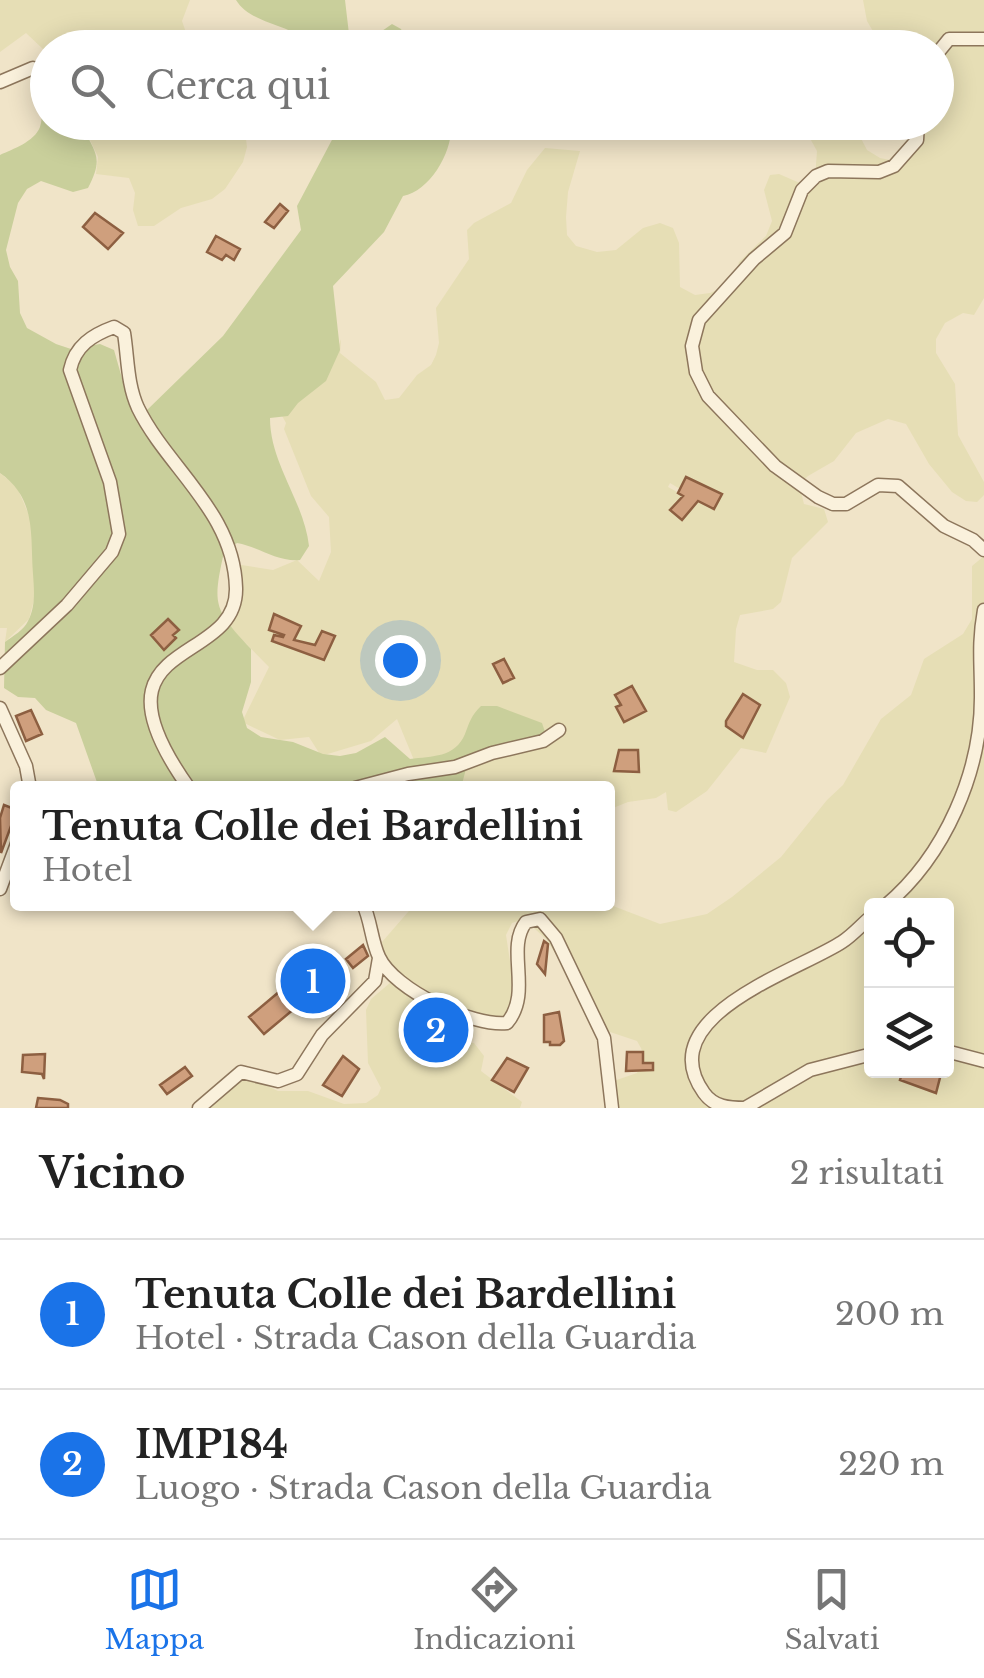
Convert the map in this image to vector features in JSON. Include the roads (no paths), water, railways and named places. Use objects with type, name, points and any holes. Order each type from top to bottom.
[{"type":"street","points":[[954,39],[984,39]]},
{"type":"street","points":[[0,82],[30,69]]},
{"type":"street","points":[[917,140],[894,166],[879,172],[828,171],[816,176],[802,190],[785,233],[754,259],[698,320],[692,346],[696,372],[708,396],[775,466],[818,497],[832,504],[846,504],[878,485],[898,486],[944,526],[984,550]]},
{"type":"street","points":[[0,668],[67,604],[112,552],[119,534],[110,482],[70,370],[73,354],[84,342],[114,327],[124,333],[124,359],[137,405],[154,434],[196,486],[218,526],[234,569],[236,592],[232,611],[163,670],[149,694],[153,720],[168,759],[184,781]]},
{"type":"street","points":[[894,898],[920,868],[972,772],[981,694],[978,668],[984,610]]},
{"type":"street","points":[[0,708],[29,781]]},
{"type":"street","points":[[382,781],[455,767],[492,752],[542,741],[558,730]]},
{"type":"street","points":[[0,889],[10,862]]},
{"type":"street","points":[[357,911],[372,930]]},
{"type":"street","points":[[199,1108],[240,1072],[278,1081],[298,1074],[322,1036],[375,981],[379,958],[366,911]]},
{"type":"street","points":[[379,958],[416,995],[484,1024],[508,1024],[521,979],[521,928],[526,922],[540,919],[556,938],[604,1038],[612,1108]]},
{"type":"street","points":[[864,923],[844,940],[740,997],[702,1026],[694,1053],[694,1070],[700,1086],[718,1105],[745,1108],[810,1070],[864,1056]]},
{"type":"street","points":[[954,1053],[984,1062]]},
{"type":"place","name":"Tenuta Colle dei Bardellini","points":[[313,981]]},
{"type":"place","name":"IMP184","points":[[436,1030]]}]
